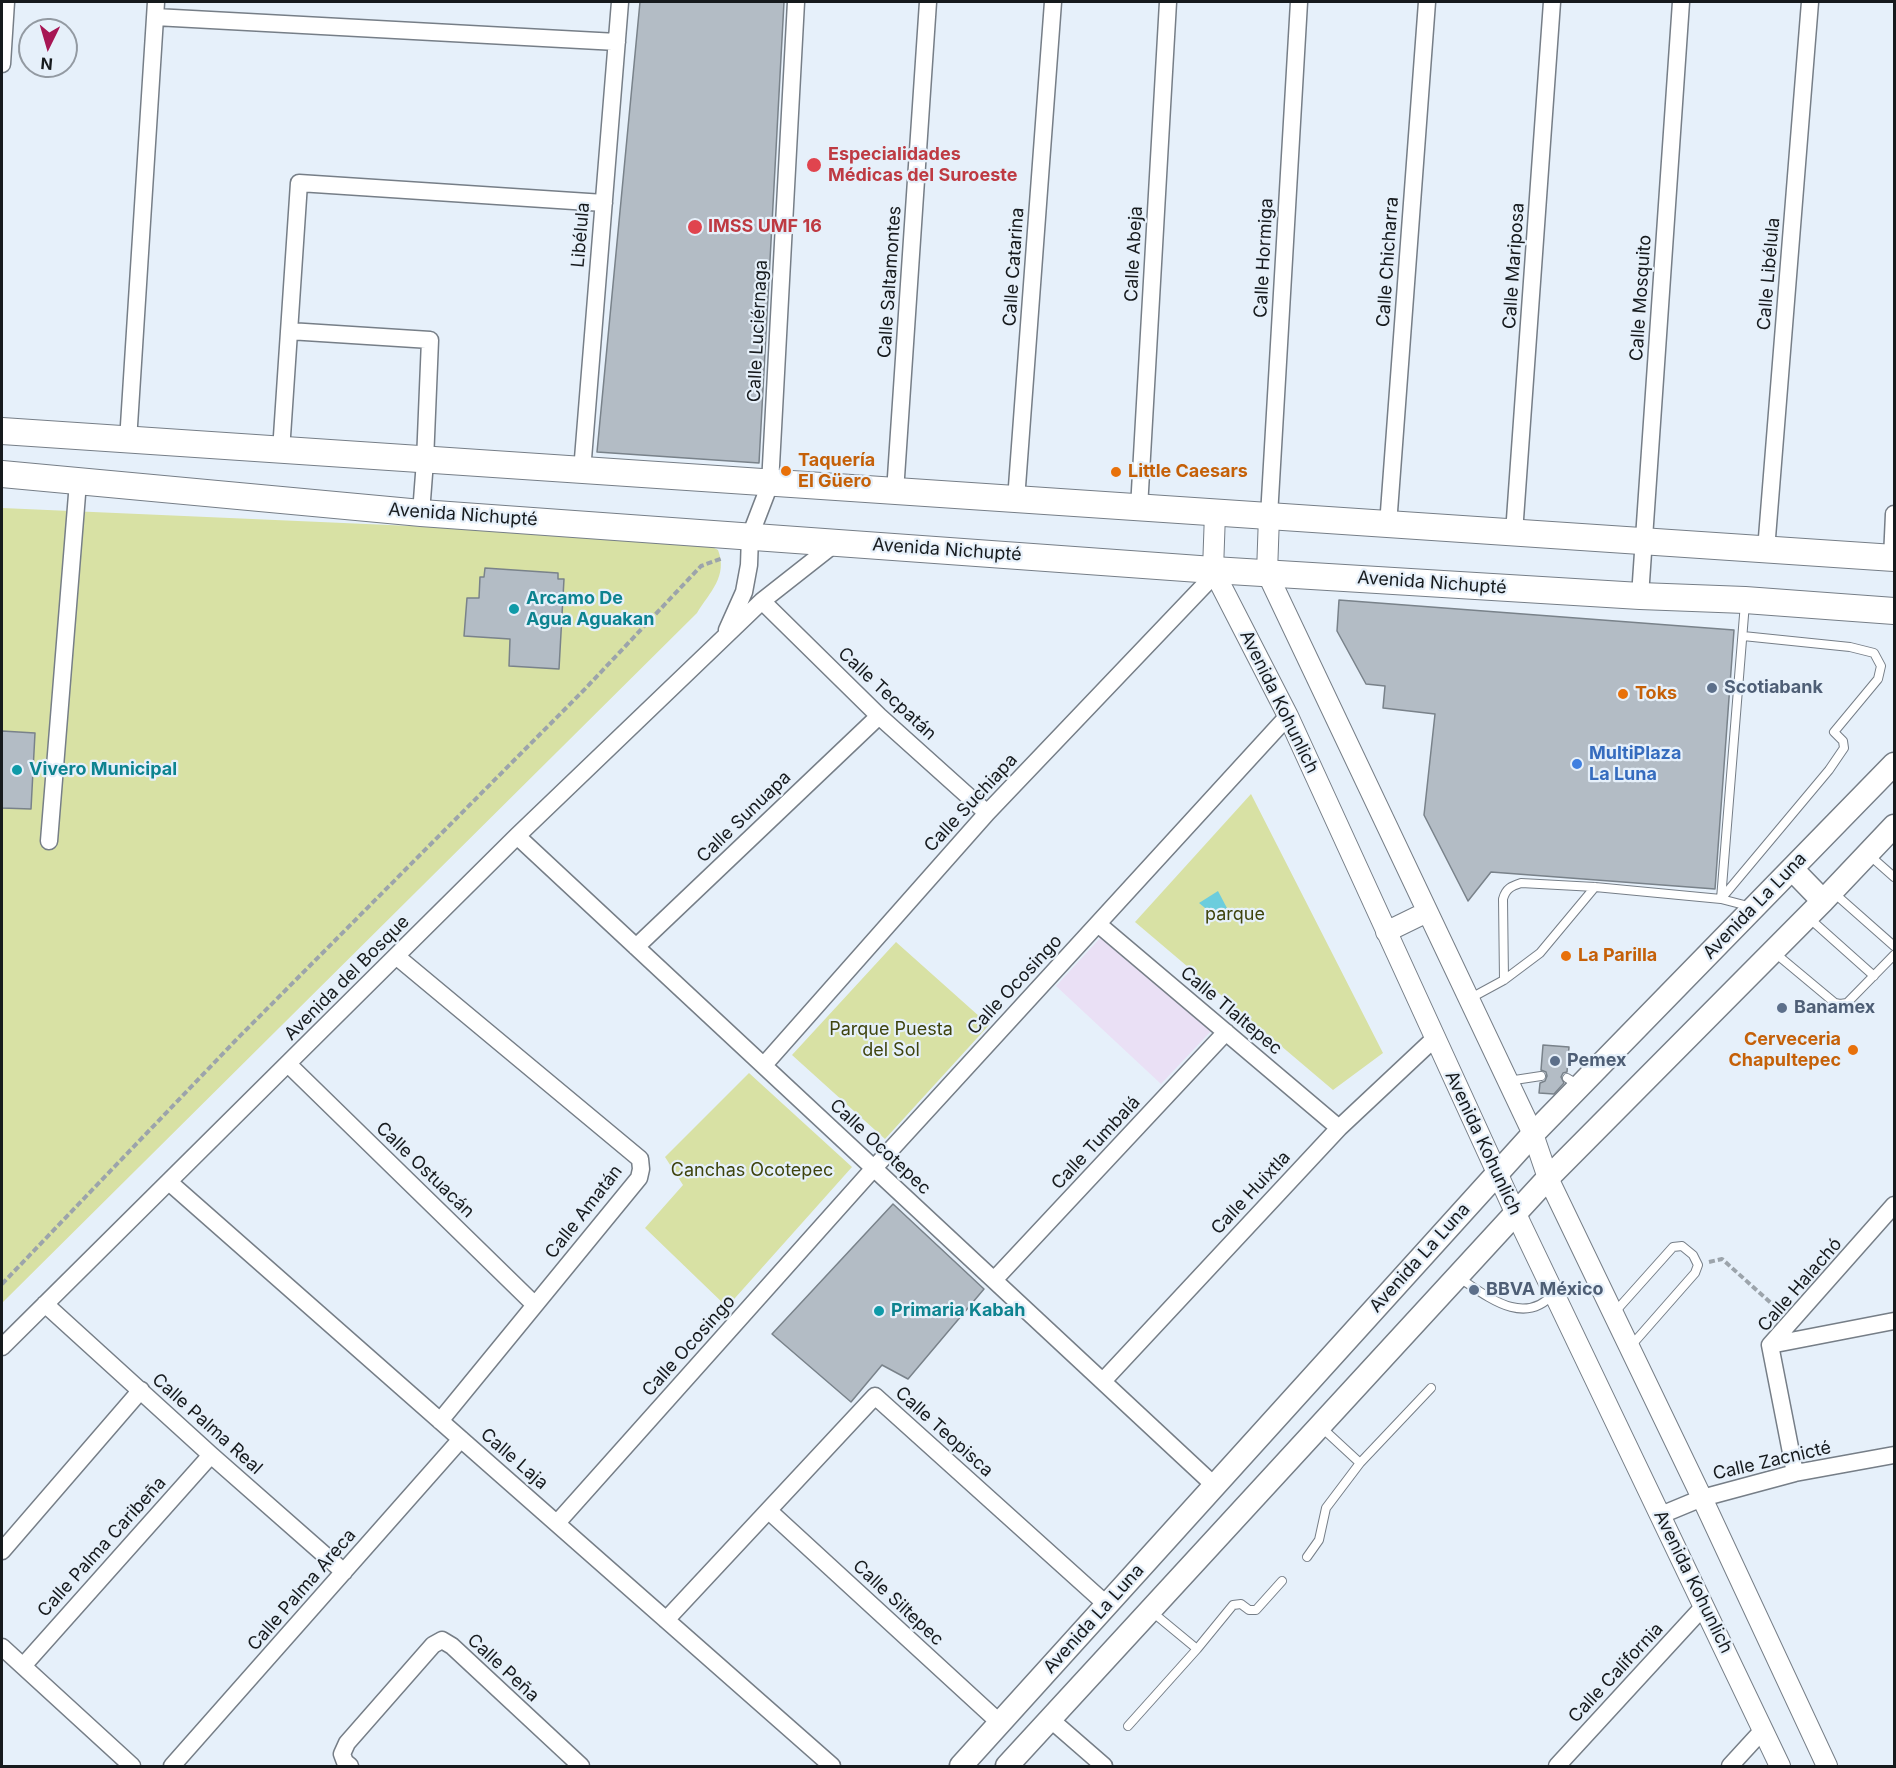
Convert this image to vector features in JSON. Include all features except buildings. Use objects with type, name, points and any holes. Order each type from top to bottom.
[{"type":"main road","points":[[2,431],[281,452],[1893,558]]},
{"type":"main road","name":"Avenida Nichupté","points":[[2,474],[750,542],[837,542],[1214,572],[1746,600],[1894,611]]},
{"type":"main road","name":"Avenida La Luna","points":[[961,1767],[1533,1134],[1573,1082],[1754,908],[1894,764]]},
{"type":"main road","name":"Avenida La Luna","points":[[1007,1767],[1548,1178],[1821,903],[1894,826]]},
{"type":"main road","points":[[1792,869],[1821,903]]},
{"type":"street","points":[[2,54],[6,2]]},
{"type":"street","name":"Libélula","points":[[582,471],[620,2]]},
{"type":"street","name":"Calle Luciérnaga","points":[[770,484],[796,2]]},
{"type":"street","name":"Calle Saltamontes","points":[[895,492],[928,2]]},
{"type":"street","name":"Calle Catarina","points":[[1017,500],[1053,2]]},
{"type":"street","name":"Calle Abeja","points":[[1139,508],[1168,2]]},
{"type":"street","name":"Calle Hormiga","points":[[1269,516],[1299,2]]},
{"type":"street","name":"Calle Chicharra","points":[[1388,525],[1427,2]]},
{"type":"street","name":"Calle Mariposa","points":[[1514,533],[1552,2]]},
{"type":"street","name":"Calle Mosquito","points":[[1640,596],[1681,2]]},
{"type":"street","name":"Calle Libélula","points":[[1766,550],[1810,2]]},
{"type":"street","points":[[128,441],[156,9],[616,42]]},
{"type":"street","points":[[281,452],[299,183],[604,203]]},
{"type":"street","points":[[289,331],[430,340],[421,513]]},
{"type":"street","points":[[49,841],[78,482]]},
{"type":"street","name":"Avenida del Bosque","points":[[723,639],[744,592],[750,542],[770,484]]},
{"type":"street","name":"Avenida Kohunlich","points":[[1215,513],[1214,572],[1288,716],[1497,1173],[1780,1767]]},
{"type":"street","points":[[1893,558],[1894,514]]},
{"type":"street","points":[[1269,516],[1267,573],[1533,1134],[1548,1178],[1702,1498],[1827,1767]]},
{"type":"street","name":"Avenida del Bosque","points":[[2,1347],[517,836],[762,602],[837,542]]},
{"type":"street","name":"Calle Suchiapa","points":[[764,1065],[987,813],[1214,572]]},
{"type":"street","name":"Calle Tecpatán","points":[[762,602],[879,716],[987,813]]},
{"type":"street","name":"Calle Sunuapa","points":[[636,947],[879,716]]},
{"type":"street","name":"Calle Ocosingo","points":[[557,1523],[874,1168],[1288,716]]},
{"type":"street","name":"Calle Ocotepec","points":[[517,836],[1215,1486]]},
{"type":"street","points":[[1386,932],[1427,912]]},
{"type":"street","name":"Calle Tlaltepec","points":[[1098,924],[1339,1128]]},
{"type":"street","name":"Calle Amatán","points":[[396,956],[640,1159],[641,1169],[639,1178],[440,1420]]},
{"type":"street","name":"Calle Tumbalá","points":[[994,1280],[1226,1032]]},
{"type":"street","name":"Calle Huixtla","points":[[1103,1381],[1339,1128],[1435,1038]]},
{"type":"street","name":"Calle Ostuacán","points":[[288,1064],[535,1305]]},
{"type":"street","name":"Calle Laja","points":[[169,1182],[832,1767]]},
{"type":"street","name":"Calle Halachó","points":[[1795,1473],[1770,1345],[1894,1205]]},
{"type":"street","name":"Calle Palma Real","points":[[45,1304],[344,1572]]},
{"type":"street","points":[[1770,1345],[1894,1322]]},
{"type":"street","points":[[2,1551],[141,1390]]},
{"type":"street","name":"Calle Teopisca","points":[[666,1620],[875,1396],[1107,1605]]},
{"type":"street","name":"Calle Palma Areca","points":[[172,1767],[461,1439]]},
{"type":"street","name":"Calle Palma Caribeña","points":[[23,1666],[211,1455]]},
{"type":"street","name":"Calle Zacnicté","points":[[1661,1515],[1702,1498],[1795,1473],[1894,1455]]},
{"type":"street","name":"Calle Siltepec","points":[[769,1511],[1000,1723]]},
{"type":"street","name":"Calle California","points":[[1557,1767],[1704,1606]]},
{"type":"street","name":"Calle Peña","points":[[350,1767],[342,1754],[347,1743],[433,1645],[442,1640],[452,1646],[581,1767]]},
{"type":"street","points":[[2,1647],[132,1767]]},
{"type":"street","points":[[1050,1719],[1104,1767]]},
{"type":"street","points":[[1730,1767],[1764,1730]]},
{"type":"lane","points":[[1720,899],[1746,600]]},
{"type":"lane","points":[[1720,899],[1829,770],[1844,748],[1844,741],[1834,732],[1878,679],[1881,666],[1874,653],[1850,647],[1743,636]]},
{"type":"lane","points":[[1868,854],[1894,878]]},
{"type":"lane","points":[[1504,980],[1503,898],[1511,886],[1521,883],[1595,887],[1720,899],[1754,908]]},
{"type":"lane","points":[[1469,999],[1504,980],[1540,953],[1595,887]]},
{"type":"lane","points":[[1821,903],[1894,946]]},
{"type":"lane","points":[[1821,903],[1874,976]]},
{"type":"lane","points":[[1773,951],[1840,1005],[1847,1003],[1894,954]]},
{"type":"lane","points":[[1508,1081],[1540,1076]]},
{"type":"lane","points":[[1614,1313],[1673,1247],[1682,1246],[1693,1255],[1698,1265],[1695,1273],[1630,1347]]},
{"type":"lane","points":[[1457,1277],[1511,1308],[1533,1309],[1546,1303],[1554,1293]]},
{"type":"lane","points":[[1307,1557],[1319,1540],[1326,1508],[1360,1463],[1431,1388]]},
{"type":"lane","points":[[1320,1426],[1360,1463]]},
{"type":"lane","points":[[1128,1726],[1197,1650],[1233,1605],[1241,1604],[1248,1610],[1256,1610],[1282,1581]]},
{"type":"lane","points":[[1151,1610],[1197,1650]]},
{"type":"path","points":[[2,1284],[235,1041],[584,690],[701,566],[750,542]]},
{"type":"path","points":[[1698,1265],[1722,1259],[1792,1322]]},
{"type":"shaded area","points":[[1102,936],[1213,1029],[1161,1084],[1056,986]]},
{"type":"green space","points":[[2,508],[662,537],[701,541],[718,550],[721,568],[712,591],[697,613],[2,1303]]},
{"type":"green space","name":"parque","points":[[1251,794],[1383,1053],[1333,1090],[1135,922]]},
{"type":"green space","name":"Parque Puesta del Sol","points":[[896,942],[989,1025],[885,1139],[792,1055]]},
{"type":"green space","name":"Canchas Ocotepec","points":[[749,1073],[852,1167],[727,1307],[645,1228],[683,1185],[665,1157]]},
{"type":"water","points":[[1218,891],[1228,910],[1221,921],[1199,903]]},
{"type":"place","name":"Especialidades Médicas del Suroeste","points":[[814,165]]},
{"type":"place","name":"IMSS UMF 16","points":[[695,227]]},
{"type":"place","name":"Taquería El Güero","points":[[786,471]]},
{"type":"place","name":"Little Caesars","points":[[1116,472]]},
{"type":"place","name":"Arcamo De Agua Aguakan","points":[[514,609]]},
{"type":"place","name":"Scotiabank","points":[[1712,688]]},
{"type":"place","name":"Toks","points":[[1623,694]]},
{"type":"place","name":"MultiPlaza La Luna","points":[[1577,764]]},
{"type":"place","name":"Vivero Municipal","points":[[17,770]]},
{"type":"place","name":"La Parilla","points":[[1566,956]]},
{"type":"place","name":"Banamex","points":[[1782,1008]]},
{"type":"place","name":"Cerveceria Chapultepec","points":[[1853,1050]]},
{"type":"place","name":"Pemex","points":[[1555,1061]]},
{"type":"place","name":"BBVA México","points":[[1474,1290]]},
{"type":"place","name":"Primaria Kabah","points":[[879,1311]]}]
